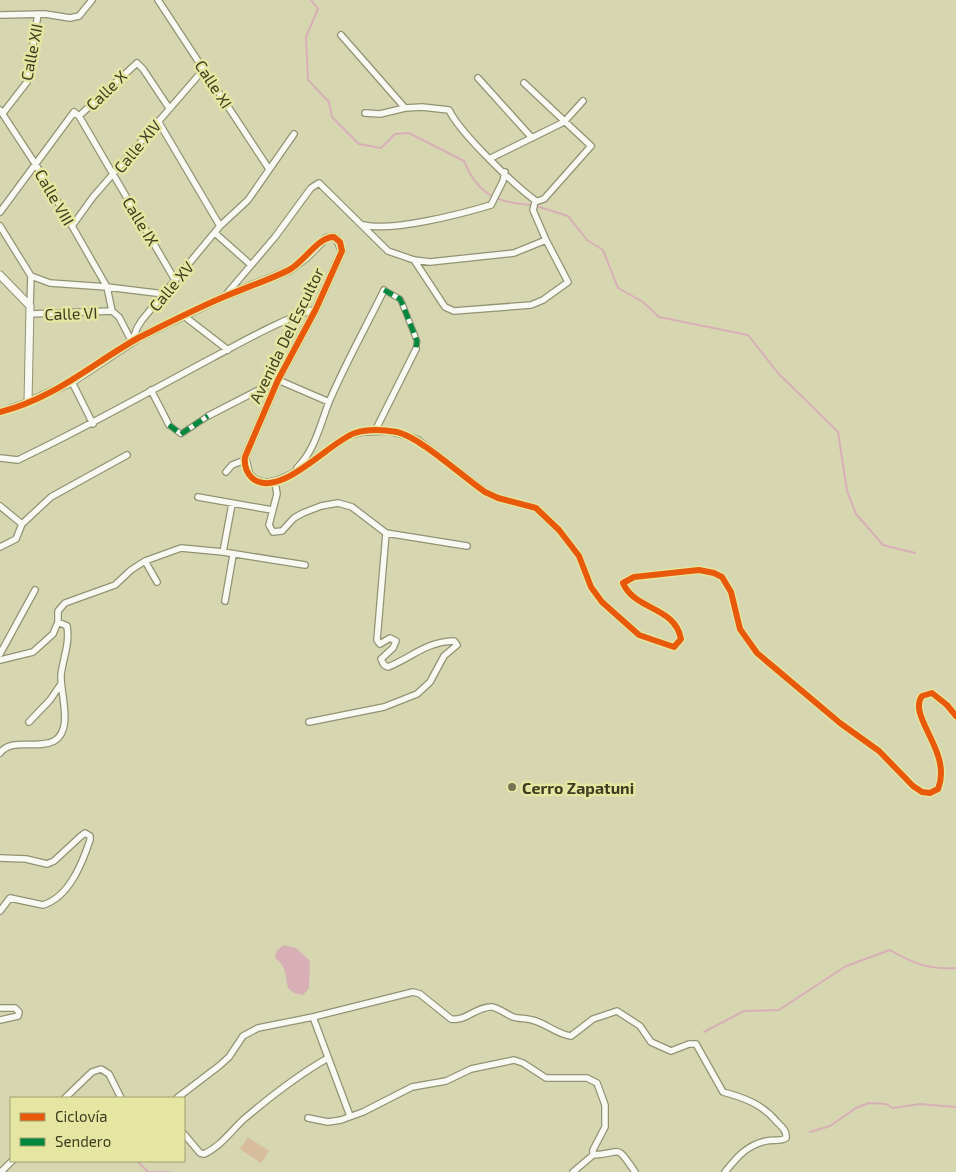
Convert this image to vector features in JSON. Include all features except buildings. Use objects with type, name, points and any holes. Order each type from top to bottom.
[{"type":"street","points":[[0,15],[38,14],[70,18],[79,16],[92,0]]},
{"type":"street","name":"Calle XI","points":[[158,0],[269,169]]},
{"type":"street","name":"Calle XII","points":[[1,111],[27,82],[38,14]]},
{"type":"street","points":[[341,35],[406,108]]},
{"type":"street","name":"Calle X","points":[[77,114],[137,62],[169,108]]},
{"type":"street","name":"Calle XIV","points":[[72,226],[92,197],[204,69]]},
{"type":"street","points":[[478,78],[532,138]]},
{"type":"street","points":[[524,83],[591,146],[544,199],[536,201]]},
{"type":"street","points":[[490,158],[564,122],[583,101]]},
{"type":"street","points":[[365,113],[390,113],[406,108],[449,110],[454,120],[490,158],[536,201]]},
{"type":"street","name":"Calle VIII","points":[[1,111],[36,165],[107,287],[112,312]]},
{"type":"street","points":[[0,212],[77,114]]},
{"type":"street","name":"Calle IX","points":[[77,114],[175,280]]},
{"type":"street","points":[[158,121],[220,226],[248,200],[294,134]]},
{"type":"street","points":[[364,225],[388,226],[443,217],[491,205],[505,172]]},
{"type":"street","points":[[223,297],[251,265],[311,188],[319,183],[388,250],[414,260],[430,262],[514,253],[546,240]]},
{"type":"street","points":[[414,260],[445,307],[454,311],[510,308],[543,300],[568,282],[533,210],[536,201]]},
{"type":"street","points":[[0,226],[31,276],[28,402]]},
{"type":"street","name":"Calle XV","points":[[132,342],[136,328],[220,226]]},
{"type":"street","points":[[214,233],[251,265]]},
{"type":"street","name":"Avenida Del Escultor","points":[[0,412],[28,402],[72,382],[132,342],[184,316],[223,297],[290,270],[306,258],[322,240],[334,237],[340,242],[342,251],[316,309],[278,380],[245,460]]},
{"type":"street","points":[[0,275],[30,310]]},
{"type":"street","points":[[31,276],[50,283],[97,286],[164,294]]},
{"type":"street","points":[[293,473],[304,461],[319,432],[329,402],[384,290],[400,299],[417,341],[416,349],[375,431]]},
{"type":"street","points":[[0,458],[18,460],[93,424],[151,390],[228,350],[301,314],[316,309]]},
{"type":"street","name":"Calle VI","points":[[30,310],[112,312]]},
{"type":"street","points":[[112,312],[119,317],[132,342]]},
{"type":"street","points":[[184,316],[228,350]]},
{"type":"street","points":[[151,390],[169,425],[181,434],[208,416],[278,380],[329,402]]},
{"type":"street","points":[[72,382],[93,424]]},
{"type":"street","points":[[226,472],[232,464],[245,460],[247,470],[253,478],[262,483],[275,482],[293,473],[350,435],[375,431],[396,432],[411,436],[485,492],[498,498],[536,508],[559,530],[579,556],[591,587],[602,602],[639,635],[674,647],[681,639],[676,624],[661,611],[632,596],[622,583],[625,580],[640,576],[699,570],[714,573],[722,578],[731,592],[740,629],[757,653],[840,723],[879,751],[902,777],[922,792],[930,793],[938,790],[941,773],[940,757],[918,714],[918,701],[922,696],[932,693],[947,705],[956,716]]},
{"type":"street","points":[[0,547],[16,539],[22,524],[51,498],[127,455]]},
{"type":"street","points":[[275,482],[277,494],[269,529],[273,532],[284,530],[294,518],[304,513],[338,502],[352,507],[386,533],[466,546]]},
{"type":"street","points":[[198,497],[272,510]]},
{"type":"street","points":[[222,552],[232,504]]},
{"type":"street","points":[[0,506],[22,524]]},
{"type":"street","points":[[309,722],[384,707],[417,694],[430,682],[444,656],[457,645],[454,641],[426,646],[409,658],[388,667],[384,665],[381,660],[393,648],[396,641],[390,638],[380,644],[377,640],[386,533]]},
{"type":"street","points":[[0,660],[32,652],[53,634],[58,622],[58,612],[65,603],[115,585],[131,570],[146,561],[181,548],[222,552],[304,565]]},
{"type":"street","points":[[225,601],[233,555]]},
{"type":"street","points":[[146,561],[156,582]]},
{"type":"street","points":[[0,654],[35,590]]},
{"type":"street","points":[[0,753],[8,745],[44,745],[56,740],[63,727],[61,674],[68,650],[65,624],[58,622]]},
{"type":"street","points":[[29,722],[50,700],[62,683]]},
{"type":"street","points":[[0,858],[26,859],[46,864],[54,861],[85,833],[90,836],[75,878],[57,898],[43,905],[10,898],[0,911]]},
{"type":"street","points":[[178,1097],[219,1066],[248,1032],[258,1028],[313,1017],[413,992],[456,1020],[475,1011],[492,1007],[514,1018],[530,1019],[571,1036],[593,1019],[616,1011],[640,1026],[652,1042],[665,1049],[671,1051],[689,1044],[696,1044],[723,1092],[756,1103],[767,1111],[785,1130],[786,1138],[768,1140],[748,1148],[740,1154],[725,1172]]},
{"type":"street","points":[[0,1008],[15,1008],[19,1012],[18,1016],[14,1019],[0,1020]]},
{"type":"street","points":[[313,1017],[350,1116]]},
{"type":"street","points":[[185,1135],[200,1153],[204,1154],[211,1151],[291,1081],[328,1058]]},
{"type":"street","points":[[308,1118],[328,1122],[350,1116],[383,1103],[396,1094],[412,1087],[431,1082],[446,1081],[470,1069],[514,1060],[546,1078],[588,1078],[597,1083],[603,1095],[606,1119],[604,1132],[593,1150],[593,1155]]},
{"type":"street","points":[[66,1097],[92,1072],[101,1069],[109,1074],[120,1097]]},
{"type":"street","points":[[573,1172],[593,1155],[614,1150],[618,1151],[635,1172]]},
{"type":"street","points":[[1,1172],[11,1162]]},
{"type":"shaded area","points":[[283,945],[296,948],[310,961],[309,988],[303,995],[294,993],[288,988],[284,968],[275,958],[276,952]]},
{"type":"shaded area","points":[[248,1137],[269,1151],[261,1163],[240,1149]]},
{"type":"waterway","points":[[311,0],[318,9],[306,37],[308,80],[329,102],[332,117],[359,144],[381,148],[395,134],[409,133],[464,161],[476,182],[490,195],[509,202],[532,205]]},
{"type":"waterway","points":[[536,206],[568,216],[587,240],[603,250],[618,288],[643,302],[659,317],[748,335],[778,373],[838,432],[847,491],[856,514],[883,545],[915,553]]},
{"type":"waterway","points":[[704,1032],[744,1011],[779,1010],[846,966],[890,950],[906,959],[929,967],[956,968]]},
{"type":"waterway","points":[[810,1132],[830,1126],[856,1108],[869,1103],[886,1104],[893,1108],[920,1104],[956,1107]]},
{"type":"waterway","points":[[138,1162],[148,1172],[170,1172]]},
{"type":"marked path","points":[[384,290],[400,299],[417,341],[416,349]]},
{"type":"marked path","points":[[169,425],[181,434],[208,416]]},
{"type":"cycle path","points":[[0,412],[20,406],[56,389],[140,337],[215,301],[289,270],[317,245],[328,238],[334,237],[340,242],[342,251],[316,309],[278,380],[245,457],[246,468],[252,478],[263,483],[276,482],[290,476],[355,433],[376,430],[406,435],[429,449],[485,492],[498,498],[536,508],[559,530],[579,556],[591,587],[602,602],[639,635],[674,647],[681,639],[677,628],[671,620],[636,599],[623,583],[634,577],[699,570],[722,577],[731,592],[740,629],[757,653],[840,723],[879,751],[913,786],[922,792],[930,793],[938,789],[941,775],[936,749],[920,714],[919,705],[922,696],[932,693],[947,705],[956,716]]},
{"type":"place","name":"Cerro Zapatuni","points":[[512,787]]}]
